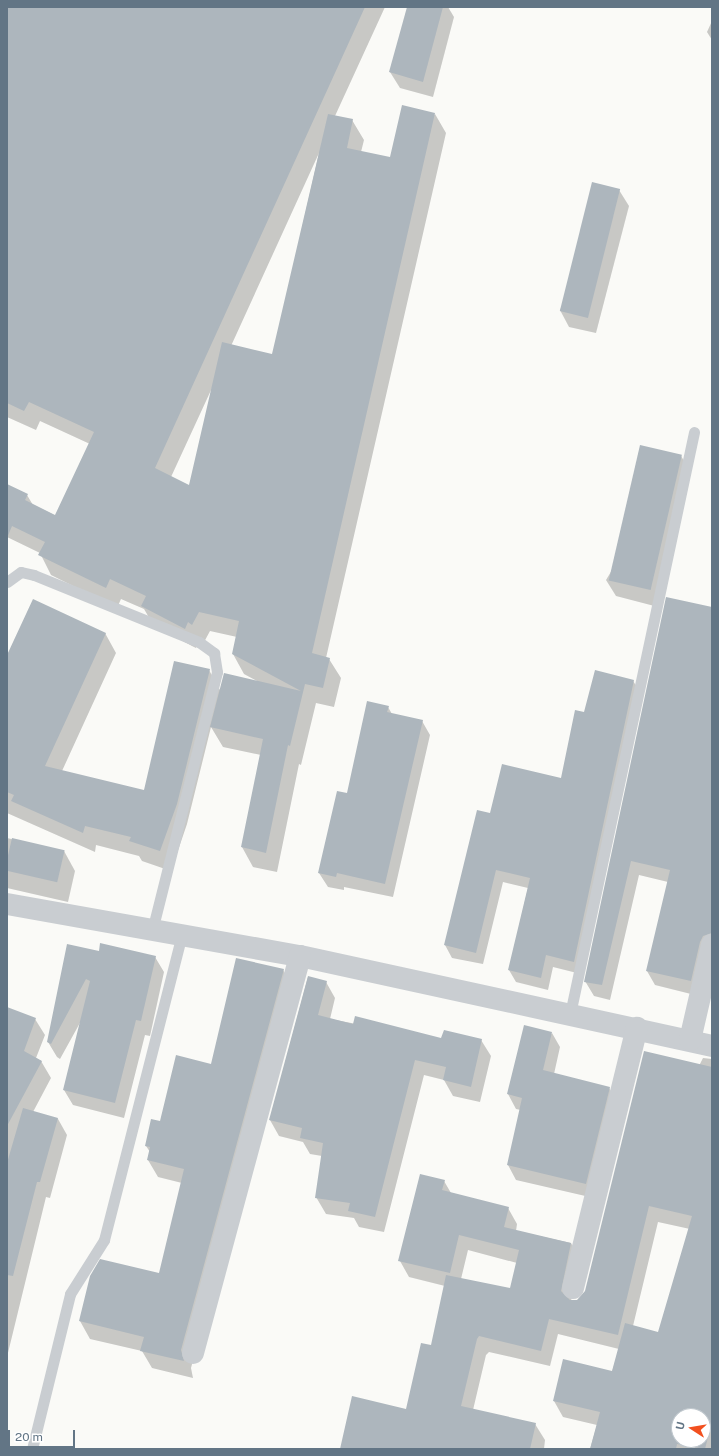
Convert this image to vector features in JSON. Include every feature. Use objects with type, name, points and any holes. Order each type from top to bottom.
[{"type":"street","points":[[7,904],[300,956],[637,1028],[712,1046]]},
{"type":"street","points":[[690,1040],[712,945]]},
{"type":"street","points":[[193,1353],[300,956]]},
{"type":"street","points":[[573,1288],[637,1028]]},
{"type":"lane","points":[[570,1014],[694,432]]},
{"type":"lane","points":[[7,582],[12,576],[21,572],[34,576],[199,642],[214,653],[218,661],[217,672],[152,930]]},
{"type":"lane","points":[[32,1449],[67,1302],[104,1240],[182,935]]},
{"type":"building","points":[[7,7],[365,7],[155,468],[189,485],[222,342],[272,354],[328,114],[353,119],[347,148],[390,157],[402,105],[435,113],[312,653],[330,658],[323,688],[305,684],[290,746],[288,745],[266,853],[241,847],[263,739],[210,727],[224,673],[301,691],[232,654],[239,621],[199,612],[192,625],[188,622],[185,629],[141,606],[146,596],[110,579],[106,588],[38,555],[45,542],[12,526],[7,538],[7,484],[28,494],[25,500],[55,515],[94,432],[29,402],[24,411],[7,403]]},
{"type":"building","points":[[407,7],[443,7],[423,82],[389,72]]},
{"type":"building","points":[[592,182],[620,189],[588,318],[560,311]]},
{"type":"building","points":[[640,445],[682,455],[651,590],[609,580]]},
{"type":"building","points":[[666,597],[712,607],[712,933],[703,936],[700,942],[691,981],[646,971],[670,870],[631,861],[602,985],[584,982]]},
{"type":"building","points":[[33,599],[106,633],[45,766],[144,790],[174,661],[210,669],[177,804],[160,851],[129,841],[131,837],[85,826],[83,833],[11,801],[14,795],[7,792],[7,655]]},
{"type":"building","points":[[595,670],[634,680],[574,962],[546,955],[541,978],[508,970],[530,878],[496,870],[476,953],[444,945],[477,810],[490,813],[502,764],[561,778],[575,710],[584,712]]},
{"type":"building","points":[[367,701],[389,706],[387,712],[423,720],[385,884],[337,873],[336,877],[318,873],[337,791],[347,793]]},
{"type":"building","points":[[12,838],[65,850],[57,882],[7,871],[7,860]]},
{"type":"building","points":[[100,943],[156,956],[141,1021],[136,1020],[115,1103],[63,1090],[90,981],[86,979],[51,1044],[47,1042],[67,944],[99,951]]},
{"type":"building","points":[[236,958],[284,969],[181,1350],[184,1361],[140,1351],[144,1337],[79,1321],[90,1276],[100,1259],[159,1273],[184,1169],[147,1160],[150,1147],[145,1146],[151,1119],[160,1121],[176,1055],[211,1064]]},
{"type":"building","points":[[308,976],[327,981],[318,1015],[353,1024],[355,1016],[441,1038],[444,1030],[482,1039],[471,1087],[443,1080],[446,1067],[415,1060],[375,1217],[348,1211],[350,1203],[315,1198],[323,1143],[300,1138],[302,1128],[269,1120]]},
{"type":"building","points":[[7,1007],[36,1018],[24,1051],[42,1061],[7,1126]]},
{"type":"building","points":[[524,1025],[552,1032],[543,1070],[610,1087],[586,1184],[507,1165],[522,1098],[507,1094]]},
{"type":"building","points":[[644,1051],[712,1067],[711,1425],[711,1408],[671,1408],[671,1448],[676,1449],[590,1449],[600,1412],[553,1401],[563,1359],[612,1371],[625,1323],[658,1332],[692,1216],[649,1206],[618,1335],[549,1319],[541,1351],[479,1336],[477,1339],[461,1406],[536,1423],[530,1449],[340,1449],[352,1396],[406,1409],[421,1343],[431,1345],[446,1275],[510,1288],[519,1250],[459,1235],[450,1273],[398,1261],[420,1174],[445,1180],[442,1190],[509,1207],[504,1227],[571,1243],[561,1291],[570,1300],[577,1300],[585,1291]]},
{"type":"building","points":[[23,1108],[58,1118],[40,1182],[37,1182],[13,1276],[7,1275],[7,1163]]}]
